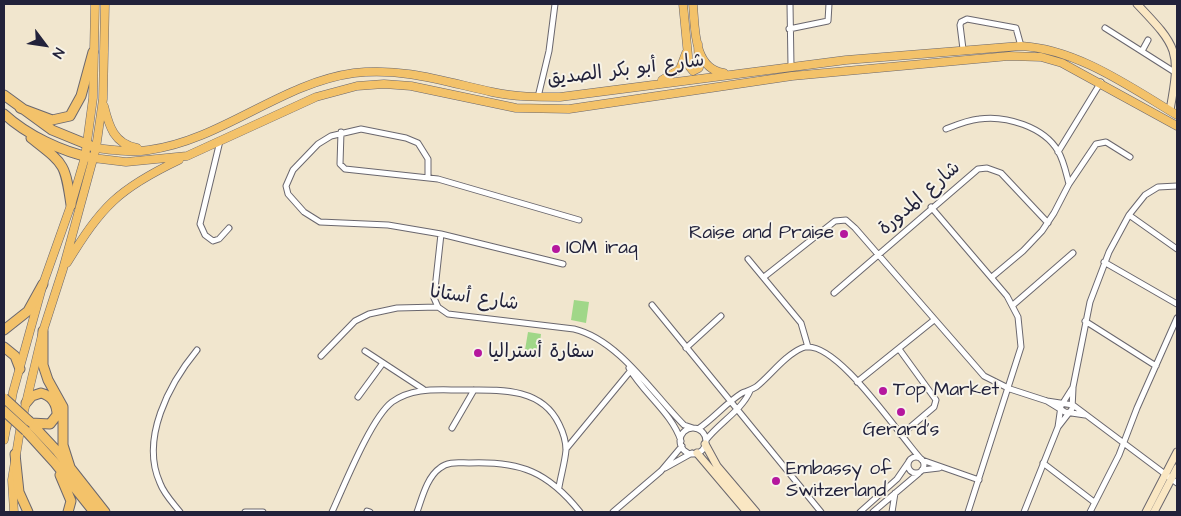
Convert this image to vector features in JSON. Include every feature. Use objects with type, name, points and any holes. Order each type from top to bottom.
[{"type":"highway","points":[[20,108],[52,120],[70,116],[81,96],[94,52]]},
{"type":"highway","name":"شارع أبو بكر الصديق","points":[[4,95],[52,130],[91,146]]},
{"type":"highway","name":"شارع أبو بكر الصديق","points":[[4,114],[20,127],[56,146],[89,157]]},
{"type":"highway","points":[[20,127],[63,164],[68,178],[71,205]]},
{"type":"highway","points":[[4,330],[28,311],[43,284]]},
{"type":"highway","points":[[43,331],[45,373],[63,407],[63,445],[70,467]]},
{"type":"highway","points":[[4,347],[15,356],[20,369]]},
{"type":"highway","points":[[26,403],[32,396],[41,393],[51,398],[56,407],[57,415],[50,424],[30,422]]},
{"type":"highway","points":[[4,398],[30,422],[70,467],[105,512]]},
{"type":"highway","points":[[4,411],[56,463],[94,512]]},
{"type":"highway","points":[[14,454],[19,492],[28,512]]},
{"type":"highway","points":[[56,463],[69,496],[68,512]]},
{"type":"main road","points":[[91,146],[95,4]]},
{"type":"main road","points":[[105,4],[103,99],[107,120],[116,137],[132,147],[149,150]]},
{"type":"main road","points":[[683,4],[689,68],[696,71],[700,66],[692,4]]},
{"type":"main road","points":[[698,44],[701,57],[708,67],[719,72],[733,74]]},
{"type":"main road","points":[[654,84],[680,69],[687,46]]},
{"type":"main road","name":"شارع أبو بكر الصديق","points":[[91,146],[149,150],[193,139],[309,86],[352,73],[388,71],[415,74],[492,92],[538,97],[571,97],[792,66],[963,49],[1021,46],[1049,49],[1070,56],[1177,115]]},
{"type":"main road","name":"شارع أبو بكر الصديق","points":[[89,157],[126,162],[187,156],[316,98],[357,86],[378,84],[420,87],[516,108],[569,109],[792,76],[1009,56],[1049,59],[1071,66],[1177,126]]},
{"type":"main road","points":[[14,512],[11,490],[14,454],[43,331],[63,269],[103,99]]},
{"type":"main road","points":[[63,269],[90,227],[118,194],[151,173],[187,156]]},
{"type":"main road","points":[[4,440],[5,428],[43,284],[89,157]]},
{"type":"street","points":[[538,97],[549,52],[555,4]]},
{"type":"street","points":[[790,4],[792,66]]},
{"type":"street","points":[[790,29],[828,22],[829,4]]},
{"type":"street","points":[[1137,4],[1166,36],[1173,50],[1177,69],[1170,110]]},
{"type":"street","points":[[963,49],[960,26],[961,22],[967,19],[1016,28],[1020,34],[1021,46]]},
{"type":"street","points":[[1105,28],[1177,69]]},
{"type":"street","points":[[1142,50],[1148,40]]},
{"type":"street","points":[[1058,152],[1101,82]]},
{"type":"street","points":[[946,129],[979,119],[1008,121],[1034,129],[1051,141],[1058,152],[1069,184]]},
{"type":"street","points":[[428,177],[426,153],[412,140],[370,129],[351,130],[342,132],[318,144],[288,178],[286,186],[288,194],[304,212],[326,224],[388,225],[441,234],[563,264]]},
{"type":"street","points":[[342,132],[340,162],[343,168],[428,177],[579,220]]},
{"type":"street","points":[[220,141],[200,224],[205,235],[213,240],[219,239],[229,228]]},
{"type":"street","points":[[992,276],[1028,246],[1048,222],[1069,184],[1094,146],[1100,142],[1106,142],[1130,157]]},
{"type":"street","name":"شارع المدورة","points":[[834,293],[972,173],[987,168],[1001,172],[1048,222]]},
{"type":"street","points":[[1058,427],[1070,414],[1073,405],[1073,387],[1085,321],[1104,262],[1129,215],[1151,190],[1164,186],[1177,186]]},
{"type":"street","points":[[932,207],[992,276],[1013,305],[1019,322],[1022,341],[1010,389],[968,512]]},
{"type":"street","points":[[1129,215],[1177,249]]},
{"type":"street","points":[[764,277],[838,220],[848,221],[880,254],[979,372],[992,382],[1010,389],[1047,400],[1073,405],[1172,479]]},
{"type":"street","points":[[438,307],[434,298],[441,234]]},
{"type":"street","points":[[1013,305],[1073,253]]},
{"type":"street","points":[[748,259],[801,323],[808,347]]},
{"type":"street","points":[[1104,262],[1177,304]]},
{"type":"street","points":[[652,305],[821,512]]},
{"type":"street","name":"شارع أستانا","points":[[321,356],[356,321],[369,314],[397,308],[438,307],[448,314],[580,330],[600,341],[630,368],[684,425],[696,429],[706,442]]},
{"type":"street","points":[[686,348],[721,316]]},
{"type":"street","points":[[1090,512],[1124,442],[1177,318]]},
{"type":"street","points":[[857,382],[934,320]]},
{"type":"street","points":[[1085,321],[1156,366]]},
{"type":"street","points":[[613,512],[661,471],[694,453],[706,442],[716,426],[736,409],[750,390],[790,356],[808,347],[827,354],[857,382],[922,459]]},
{"type":"street","points":[[899,349],[936,400],[934,406],[901,435]]},
{"type":"street","points":[[180,512],[160,485],[157,476],[155,441],[168,392],[196,350]]},
{"type":"street","points":[[365,352],[424,390]]},
{"type":"street","points":[[358,397],[383,363]]},
{"type":"street","points":[[566,449],[630,368]]},
{"type":"street","name":"شارع أستانا","points":[[630,368],[673,424],[681,444]]},
{"type":"street","points":[[1024,512],[1058,427],[1063,402],[1073,387]]},
{"type":"street","points":[[332,512],[383,411],[407,393],[424,390],[512,391],[527,394],[540,402],[555,416],[564,436],[566,449],[559,487]]},
{"type":"street","points":[[452,428],[474,390]]},
{"type":"street","points":[[661,471],[681,444],[684,432],[696,429],[744,392],[750,390]]},
{"type":"street","points":[[1047,400],[1060,410],[1070,414],[1086,415]]},
{"type":"street","points":[[706,442],[717,466],[756,512]]},
{"type":"street","points":[[681,444],[694,453],[747,512]]},
{"type":"street","points":[[910,447],[910,470],[920,471],[939,468]]},
{"type":"street","points":[[1146,512],[1172,479],[1177,452]]},
{"type":"street","points":[[860,512],[897,479],[914,457],[939,468],[979,480]]},
{"type":"street","points":[[873,512],[920,471],[922,459]]},
{"type":"street","points":[[417,512],[434,474],[449,463],[495,462],[526,468],[559,487],[580,512]]},
{"type":"street","points":[[1043,462],[1094,502]]},
{"type":"street","points":[[1154,512],[1177,468]]},
{"type":"street","points":[[892,512],[895,493]]},
{"type":"street","points":[[245,512],[263,512]]},
{"type":"green space","points":[[574,300],[589,302],[586,323],[571,320]]},
{"type":"green space","points":[[528,332],[541,334],[538,358],[524,356]]},
{"type":"place","name":"Raise and Praise","points":[[844,234]]},
{"type":"place","name":"IOM iraq","points":[[556,249]]},
{"type":"place","name":"سفارة أستراليا","points":[[478,353]]},
{"type":"place","name":"Top Market","points":[[883,391]]},
{"type":"place","name":"Gerard's","points":[[901,412]]},
{"type":"place","name":"Embassy of Switzerland","points":[[776,481]]}]
